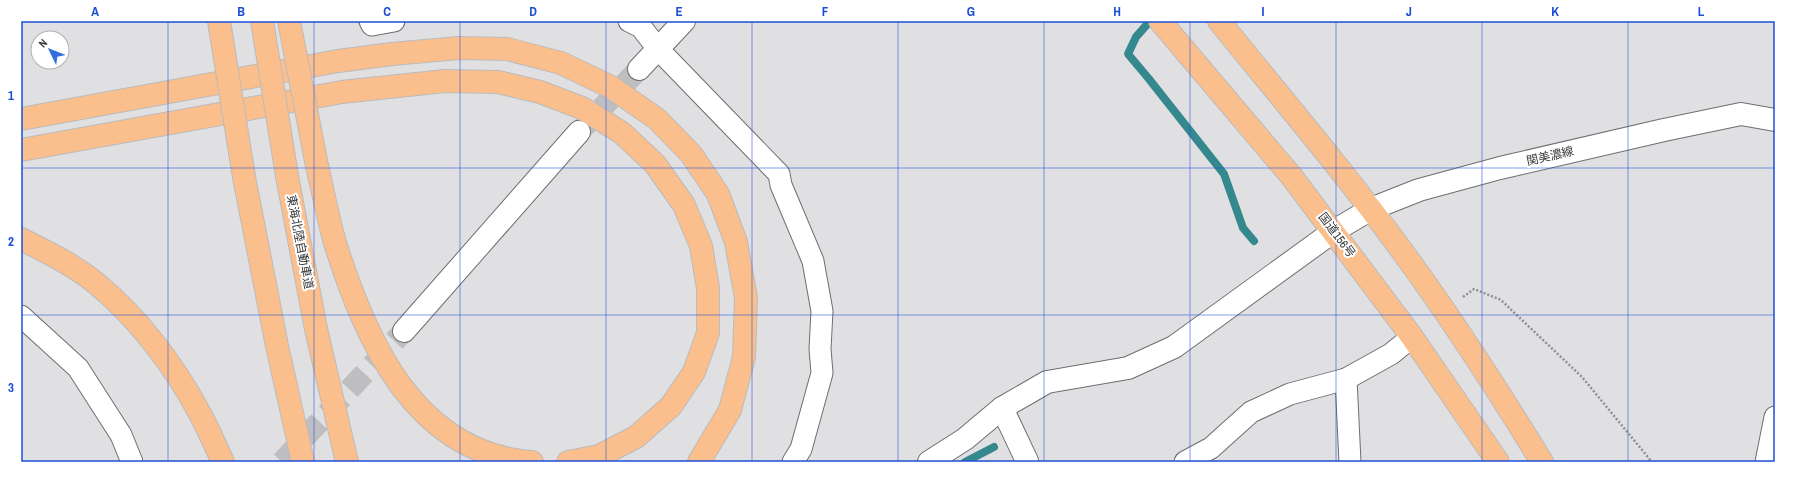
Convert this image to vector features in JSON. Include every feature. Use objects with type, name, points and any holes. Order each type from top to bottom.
[{"type":"highway","points":[[219,21],[244,176],[277,346],[303,462]]},
{"type":"highway","name":"東海北陸自動車道","points":[[262,21],[287,176],[316,329],[347,462]]},
{"type":"highway","points":[[289,21],[317,166],[335,242],[361,314],[384,360],[407,395],[439,426],[473,448],[514,461],[532,462]]},
{"type":"highway","name":"国道156号","points":[[1160,21],[1292,177],[1334,231],[1412,337],[1498,462]]},
{"type":"highway","points":[[1219,21],[1371,210],[1406,256],[1484,368],[1542,462]]},
{"type":"highway","points":[[21,119],[338,61],[459,48],[507,50],[561,63],[611,87],[657,119],[691,154],[718,194],[736,242],[746,298],[744,357],[730,410],[699,462]]},
{"type":"highway","points":[[21,150],[342,92],[445,81],[498,82],[540,92],[582,108],[622,133],[655,164],[684,205],[701,246],[708,288],[708,333],[694,372],[671,406],[636,437],[599,456],[568,462]]},
{"type":"highway","points":[[21,239],[55,256],[96,284],[133,319],[168,363],[199,412],[223,462]]},
{"type":"street","points":[[370,21],[372,25],[394,21]]},
{"type":"street","points":[[629,21],[641,27],[658,49],[779,174],[781,185],[813,262],[822,312],[820,349],[822,373],[801,449],[793,462]]},
{"type":"street","points":[[639,69],[684,21]]},
{"type":"street","name":"関美濃線","points":[[929,462],[965,439],[1002,408],[1047,382],[1128,368],[1174,347],[1334,231],[1371,210],[1419,190],[1500,168],[1672,128],[1740,114],[1775,120]]},
{"type":"street","points":[[404,331],[579,132]]},
{"type":"street","points":[[21,316],[78,368],[120,435],[132,462]]},
{"type":"street","points":[[1185,462],[1211,448],[1251,412],[1290,394],[1346,379],[1391,354],[1412,337]]},
{"type":"street","points":[[1346,379],[1350,462]]},
{"type":"street","points":[[1002,408],[1027,462]]},
{"type":"street","points":[[1766,462],[1775,417]]},
{"type":"path","points":[[1462,298],[1474,289],[1502,300],[1582,377],[1652,462]]},
{"type":"waterway","points":[[1150,21],[1136,37],[1128,54],[1224,174],[1243,228],[1254,241]]},
{"type":"waterway","points":[[965,462],[994,447]]},
{"type":"tunnel","points":[[579,132],[639,69]]},
{"type":"tunnel","points":[[282,462],[404,331]]}]
